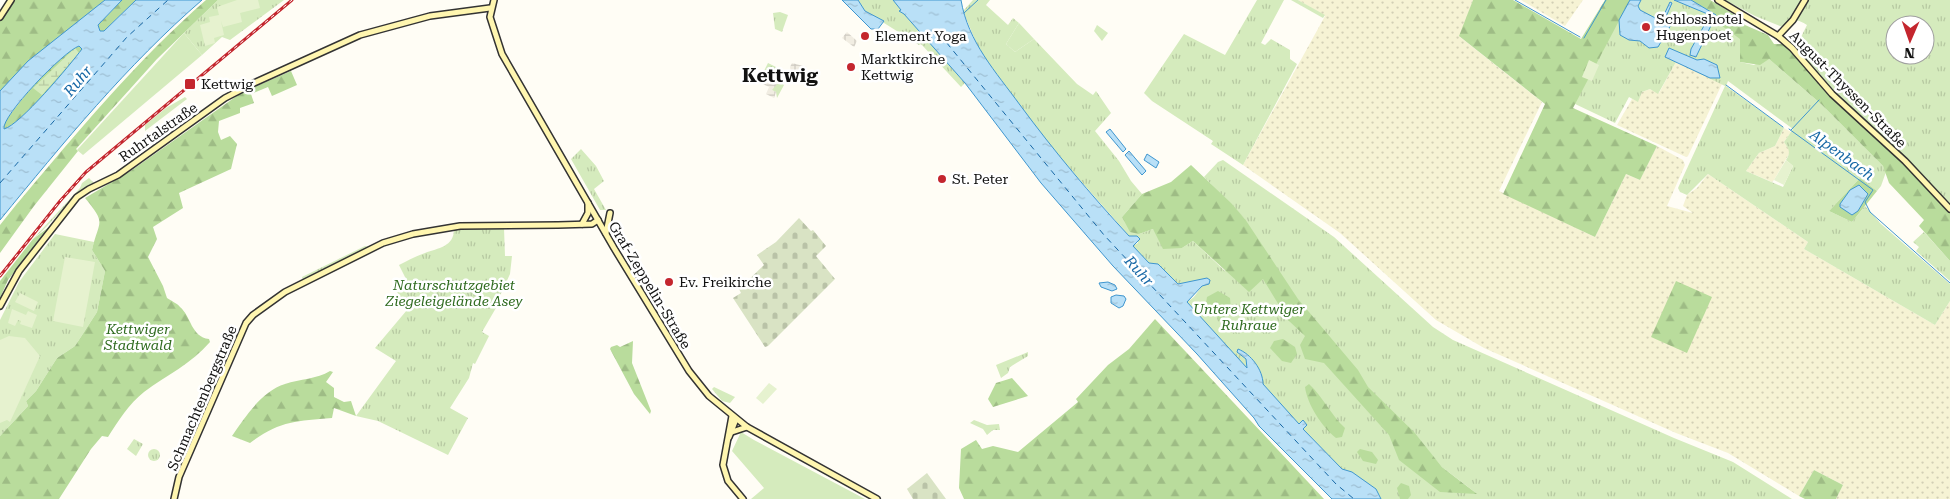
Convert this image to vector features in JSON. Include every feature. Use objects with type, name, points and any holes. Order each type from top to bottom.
[{"type":"main road","points":[[0,17],[10,0]]},
{"type":"main road","points":[[490,8],[494,0]]},
{"type":"main road","name":"August-Thyssen-Straße","points":[[1718,0],[1778,36],[1792,48],[1832,94],[1905,161],[1950,209]]},
{"type":"main road","points":[[1778,36],[1793,20],[1805,0]]},
{"type":"main road","name":"Graf-Zeppelin-Straße","points":[[490,8],[490,17],[502,54],[606,234],[689,371],[709,396],[746,427],[877,499]]},
{"type":"main road","name":"Ruhrtalstraße","points":[[0,306],[19,271],[77,198],[89,189],[118,175],[239,90],[360,35],[430,16],[490,8]]},
{"type":"main road","points":[[582,224],[588,213],[588,202]]},
{"type":"main road","points":[[606,234],[610,213]]},
{"type":"main road","name":"Schmachtenbergstraße","points":[[174,499],[179,477],[246,324],[253,315],[285,292],[378,246],[413,234],[460,226],[592,224],[598,220]]},
{"type":"main road","points":[[729,437],[732,432],[734,418]]},
{"type":"main road","points":[[734,418],[724,460],[724,470],[728,480],[743,499]]},
{"type":"main road","points":[[732,432],[746,427]]},
{"type":"shaded area","points":[[1298,0],[1473,0],[1460,37],[1542,102],[1499,191],[1595,237],[1626,174],[1640,180],[1657,146],[1683,160],[1685,165],[1667,206],[1693,213],[1683,206],[1687,195],[1697,188],[1708,174],[1808,242],[1804,249],[1935,325],[1950,301],[1950,499],[1836,499],[1843,485],[1814,470],[1799,496],[1728,453],[1676,433],[1484,348],[1436,320],[1340,233],[1243,165],[1325,16]]},
{"type":"shaded area","points":[[1521,0],[1583,0],[1565,26]]},
{"type":"shaded area","points":[[847,32],[857,41],[854,47],[842,38]]},
{"type":"shaded area","points":[[1676,62],[1722,84],[1686,157],[1617,125],[1632,99],[1638,101],[1642,92],[1650,89],[1659,93]]},
{"type":"shaded area","points":[[792,63],[807,67],[798,83],[793,80],[790,67]]},
{"type":"shaded area","points":[[762,70],[763,73],[774,78],[775,75],[784,77],[783,84],[779,82],[772,90],[776,92],[774,98],[766,94],[769,87],[757,81]]},
{"type":"shaded area","points":[[1784,128],[1791,132],[1784,142],[1789,149],[1789,154],[1774,180],[1772,182],[1746,171],[1759,153],[1775,146]]},
{"type":"shaded area","points":[[234,330],[238,336],[234,344],[221,337]]},
{"type":"green space","points":[[13,0],[105,0],[0,91],[0,21]]},
{"type":"green space","points":[[122,0],[136,0],[104,31],[100,31],[98,25]]},
{"type":"green space","points":[[206,0],[218,0],[157,59],[76,149],[78,151],[34,206],[0,253],[0,225],[16,205],[131,73],[180,23]]},
{"type":"green space","points":[[218,0],[284,0],[230,40],[222,37],[202,55],[184,33]]},
{"type":"green space","points":[[237,0],[258,0],[260,8],[240,13],[242,22],[223,27],[221,21],[224,35],[214,38],[215,43],[205,46],[200,25],[210,22],[209,17],[219,15],[217,7]]},
{"type":"green space","points":[[858,0],[893,0],[965,83],[961,87],[921,44],[919,45],[865,11]]},
{"type":"green space","name":"Untere Kettwiger Ruhraue","points":[[973,0],[990,0],[986,5],[1008,25],[1013,18],[1019,23],[1006,44],[1015,52],[1034,39],[1077,84],[1093,95],[1096,91],[1111,113],[1095,131],[1142,194],[1122,217],[1139,234],[1153,229],[1182,248],[1193,241],[1225,271],[1245,219],[1204,177],[1218,162],[1223,160],[1334,237],[1433,327],[1453,340],[1674,438],[1733,462],[1792,499],[1368,499],[1352,485],[1187,302],[1194,297],[1202,286],[1208,284],[1178,284],[1149,263],[1132,246],[1138,243],[1137,236],[1129,236],[1044,139],[980,52],[963,11]],"holes":[[[1404,422],[1442,467],[1476,493],[1437,465]]]},
{"type":"green space","points":[[1257,0],[1284,0],[1261,43],[1265,45],[1271,39],[1290,50],[1290,59],[1297,64],[1243,165],[1211,144],[1213,141],[1152,101],[1144,93],[1184,34],[1225,55]]},
{"type":"green space","points":[[1291,0],[1298,0],[1325,15],[1323,18]]},
{"type":"green space","points":[[1473,0],[1513,0],[1581,39],[1605,0],[1630,0],[1573,108],[1657,146],[1640,180],[1626,174],[1595,237],[1503,194],[1545,104],[1459,36]]},
{"type":"green space","points":[[1605,0],[1710,0],[1738,17],[1745,25],[1740,39],[1740,62],[1754,65],[1768,58],[1821,104],[1883,166],[1886,172],[1877,191],[1860,178],[1829,211],[1852,222],[1865,206],[1881,224],[1950,284],[1950,301],[1935,325],[1804,249],[1808,242],[1708,174],[1687,195],[1680,192],[1678,188],[1725,86],[1676,62],[1658,94],[1650,89],[1642,92],[1638,102],[1629,97],[1615,123],[1552,93]],"holes":[[[1728,81],[1793,129],[1784,142],[1789,151],[1786,160],[1793,166],[1783,187],[1746,171],[1759,153],[1775,146],[1784,128],[1726,86]]]},
{"type":"green space","points":[[1691,0],[1710,0],[1738,17],[1745,25],[1768,35],[1774,44],[1783,44],[1791,49],[1832,97],[1904,163],[1950,212],[1950,261],[1919,226],[1924,220],[1889,183],[1883,166],[1821,104],[1769,59],[1760,65],[1740,62],[1740,39],[1714,20],[1716,15]]},
{"type":"green space","points":[[1725,0],[1950,0],[1950,205],[1793,48],[1807,25],[1795,20],[1785,28],[1755,16]]},
{"type":"green space","points":[[780,12],[788,15],[782,32],[775,29],[773,13]]},
{"type":"green space","points":[[1019,23],[1034,39],[1015,52],[1006,44]]},
{"type":"green space","points":[[1097,25],[1108,33],[1102,41],[1094,31]]},
{"type":"green space","points":[[184,33],[202,55],[83,155],[77,150]]},
{"type":"green space","points":[[79,46],[83,49],[45,94],[22,117],[4,130],[3,125],[9,116],[38,81],[60,59]]},
{"type":"green space","points":[[75,48],[79,53],[42,95],[33,88]]},
{"type":"green space","points":[[1589,60],[1599,65],[1592,81],[1582,77]]},
{"type":"green space","points":[[768,63],[780,69],[784,77],[774,78],[763,73]]},
{"type":"green space","name":"Kettwiger Stadtwald","points":[[291,71],[297,85],[272,96],[268,87],[251,94],[254,103],[240,108],[240,113],[219,121],[218,132],[221,140],[230,136],[237,144],[231,169],[179,193],[183,208],[153,227],[157,239],[148,257],[167,298],[184,311],[198,334],[209,339],[210,342],[195,357],[144,392],[133,402],[108,437],[102,436],[91,449],[59,499],[0,499],[0,436],[28,406],[26,401],[36,391],[57,358],[75,346],[97,312],[105,271],[92,250],[99,227],[99,218],[85,198],[132,170],[241,93]]},
{"type":"green space","points":[[779,81],[784,85],[777,98],[776,92],[771,90]]},
{"type":"green space","points":[[185,97],[187,99],[145,131],[145,125],[166,108]]},
{"type":"green space","points":[[581,149],[596,166],[604,181],[594,189],[606,210],[600,210],[571,159]]},
{"type":"green space","points":[[1786,160],[1793,166],[1784,185],[1774,180]]},
{"type":"green space","points":[[1191,165],[1245,219],[1298,299],[1358,370],[1368,387],[1414,432],[1442,467],[1477,494],[1440,492],[1399,460],[1389,435],[1324,363],[1305,359],[1300,345],[1305,336],[1288,320],[1263,279],[1249,292],[1193,241],[1182,248],[1163,249],[1153,229],[1139,234],[1130,232],[1122,217],[1142,194],[1171,182]]},
{"type":"green space","points":[[89,178],[96,185],[78,195],[33,239],[80,188],[82,183]]},
{"type":"green space","points":[[1860,178],[1877,191],[1852,222],[1829,211]]},
{"type":"green space","points":[[799,218],[811,231],[813,230],[826,246],[816,256],[835,279],[765,347],[733,298],[741,293],[739,289],[764,265],[757,255],[776,242]]},
{"type":"green space","points":[[49,227],[8,280],[0,298],[0,281],[33,239]]},
{"type":"green space","name":"Naturschutzgebiet Ziegeleigelände Asey","points":[[504,228],[505,256],[512,256],[510,274],[498,300],[500,301],[482,332],[489,336],[475,364],[473,363],[469,378],[450,408],[468,418],[448,455],[378,421],[356,416],[396,361],[375,348],[407,310],[397,292],[409,285],[399,265],[444,246],[451,240],[454,229]]},
{"type":"green space","points":[[1924,232],[1950,261],[1950,281],[1916,251],[1919,247],[1913,242]]},
{"type":"green space","points":[[55,234],[94,242],[92,250],[105,271],[97,312],[75,346],[57,358],[36,391],[26,401],[28,406],[0,436],[0,320],[19,282]]},
{"type":"green space","points":[[365,246],[370,247],[303,281],[302,277]]},
{"type":"green space","points":[[65,257],[95,262],[83,327],[53,321]]},
{"type":"green space","points":[[1676,281],[1712,297],[1687,353],[1651,337]]},
{"type":"green space","points":[[1218,291],[1230,298],[1231,309],[1226,319],[1220,321],[1206,303],[1207,297]]},
{"type":"green space","points":[[20,293],[38,302],[34,311],[15,302]]},
{"type":"green space","points":[[12,309],[26,315],[28,311],[37,315],[32,328],[20,324],[21,321],[18,320],[15,326],[8,323]]},
{"type":"green space","points":[[1155,319],[1324,499],[964,499],[959,488],[961,449],[976,440],[982,449],[993,446],[1018,452],[1078,402],[1076,399],[1108,365],[1129,349]]},
{"type":"green space","points":[[9,336],[25,338],[40,356],[10,422],[7,420],[0,423],[0,340]]},
{"type":"green space","points":[[1283,339],[1295,347],[1297,354],[1291,363],[1282,361],[1270,348],[1274,341]]},
{"type":"green space","points":[[633,341],[632,363],[651,411],[650,414],[634,394],[610,349],[611,347],[617,345],[620,347]]},
{"type":"green space","points":[[1028,352],[1028,356],[1010,367],[1008,373],[1001,378],[996,365]]},
{"type":"green space","points":[[330,371],[333,372],[326,382],[334,388],[334,397],[344,402],[351,401],[356,416],[334,408],[332,418],[288,423],[270,430],[250,443],[232,436],[255,406],[269,392],[285,384],[320,376]]},
{"type":"green space","points":[[1012,378],[1028,396],[993,407],[988,399],[996,383]]},
{"type":"green space","points":[[769,383],[777,389],[763,404],[756,398]]},
{"type":"green space","points":[[1309,384],[1345,428],[1342,437],[1336,438],[1316,415],[1306,394],[1305,387]]},
{"type":"green space","points":[[714,387],[735,397],[730,403],[722,401],[712,389]]},
{"type":"green space","points":[[974,420],[987,425],[999,424],[1000,430],[993,430],[987,435],[983,429],[970,423]]},
{"type":"green space","points":[[741,432],[865,499],[751,499],[764,488],[732,451]]},
{"type":"green space","points":[[134,439],[143,444],[136,456],[127,449]]},
{"type":"green space","points":[[154,449],[160,455],[154,461],[148,455]]},
{"type":"green space","points":[[1360,449],[1372,452],[1378,460],[1376,464],[1363,461],[1357,452]]},
{"type":"green space","points":[[1814,470],[1843,485],[1836,499],[1805,499],[1799,496]]},
{"type":"green space","points":[[927,473],[946,499],[913,499],[907,489]]},
{"type":"green space","points":[[1401,483],[1409,486],[1411,495],[1408,499],[1400,499],[1397,488]]},
{"type":"water","name":"Ruhr","points":[[105,0],[122,0],[98,25],[100,31],[104,31],[136,0],[202,0],[148,51],[96,106],[0,220],[0,91],[28,61]],"holes":[[[79,46],[82,49],[33,106],[4,129],[12,111],[35,84],[71,50]]]},
{"type":"water","points":[[842,0],[858,0],[865,11],[884,21],[878,29],[871,29]]},
{"type":"water","name":"Ruhr","points":[[893,0],[961,0],[970,29],[984,56],[1046,139],[1086,188],[1129,236],[1137,236],[1140,239],[1133,246],[1149,263],[1158,264],[1178,284],[1207,278],[1210,280],[1209,284],[1202,286],[1187,302],[1247,368],[1246,359],[1237,352],[1238,349],[1252,359],[1259,368],[1263,384],[1299,424],[1303,420],[1307,425],[1303,429],[1342,469],[1352,472],[1376,489],[1381,499],[1332,499],[1259,426],[1197,354],[1113,266],[1041,183],[965,83],[904,14],[899,11],[901,10]]},
{"type":"water","points":[[1630,0],[1641,0],[1638,6],[1640,10],[1661,21],[1670,2],[1672,3],[1665,19],[1672,23],[1658,47],[1649,48],[1640,41],[1629,40],[1620,35],[1619,20]]},
{"type":"water","points":[[1674,0],[1691,0],[1716,15],[1696,57],[1690,55],[1691,49],[1710,15]]},
{"type":"water","points":[[1669,48],[1697,60],[1704,59],[1717,65],[1720,78],[1710,78],[1665,57]]},
{"type":"water","points":[[1110,129],[1126,149],[1123,152],[1106,132]]},
{"type":"water","points":[[1129,151],[1146,171],[1142,175],[1125,155]]},
{"type":"water","points":[[1147,154],[1159,162],[1156,168],[1144,160]]},
{"type":"water","points":[[1859,185],[1868,194],[1858,211],[1852,215],[1840,207],[1840,204],[1850,190]]},
{"type":"water","points":[[1108,282],[1115,285],[1117,289],[1112,291],[1101,287],[1099,283]]},
{"type":"water","points":[[1116,295],[1124,296],[1126,299],[1123,306],[1119,308],[1111,303],[1111,297]]},
{"type":"waterway","points":[[964,13],[978,0]]},
{"type":"waterway","name":"Alpenbach","points":[[1515,0],[1580,37]]},
{"type":"waterway","name":"Alpenbach","points":[[1584,38],[1606,0]]},
{"type":"waterway","name":"Alpenbach","points":[[1726,85],[1783,127]]},
{"type":"waterway","points":[[1791,130],[1819,100]]},
{"type":"waterway","name":"Alpenbach","points":[[1789,129],[1873,190],[1865,202],[1870,212],[1950,283]]},
{"type":"ferry route","points":[[0,183],[127,37],[168,0]]},
{"type":"ferry route","points":[[926,35],[946,42],[1104,235],[1336,484],[1354,499]]},
{"type":"railway","points":[[0,276],[60,201],[86,172],[292,0]]},
{"type":"place","name":"Schlosshotel Hugenpoet","points":[[1646,27]]},
{"type":"place","name":"Element Yoga","points":[[865,36]]},
{"type":"place","name":"Marktkirche Kettwig","points":[[851,67]]},
{"type":"place","name":"Kettwig","points":[[190,84]]},
{"type":"place","name":"St. Peter","points":[[942,179]]},
{"type":"place","name":"Ev. Freikirche","points":[[669,282]]},
{"type":"district","name":"Kettwig","points":[[780,75]]}]
